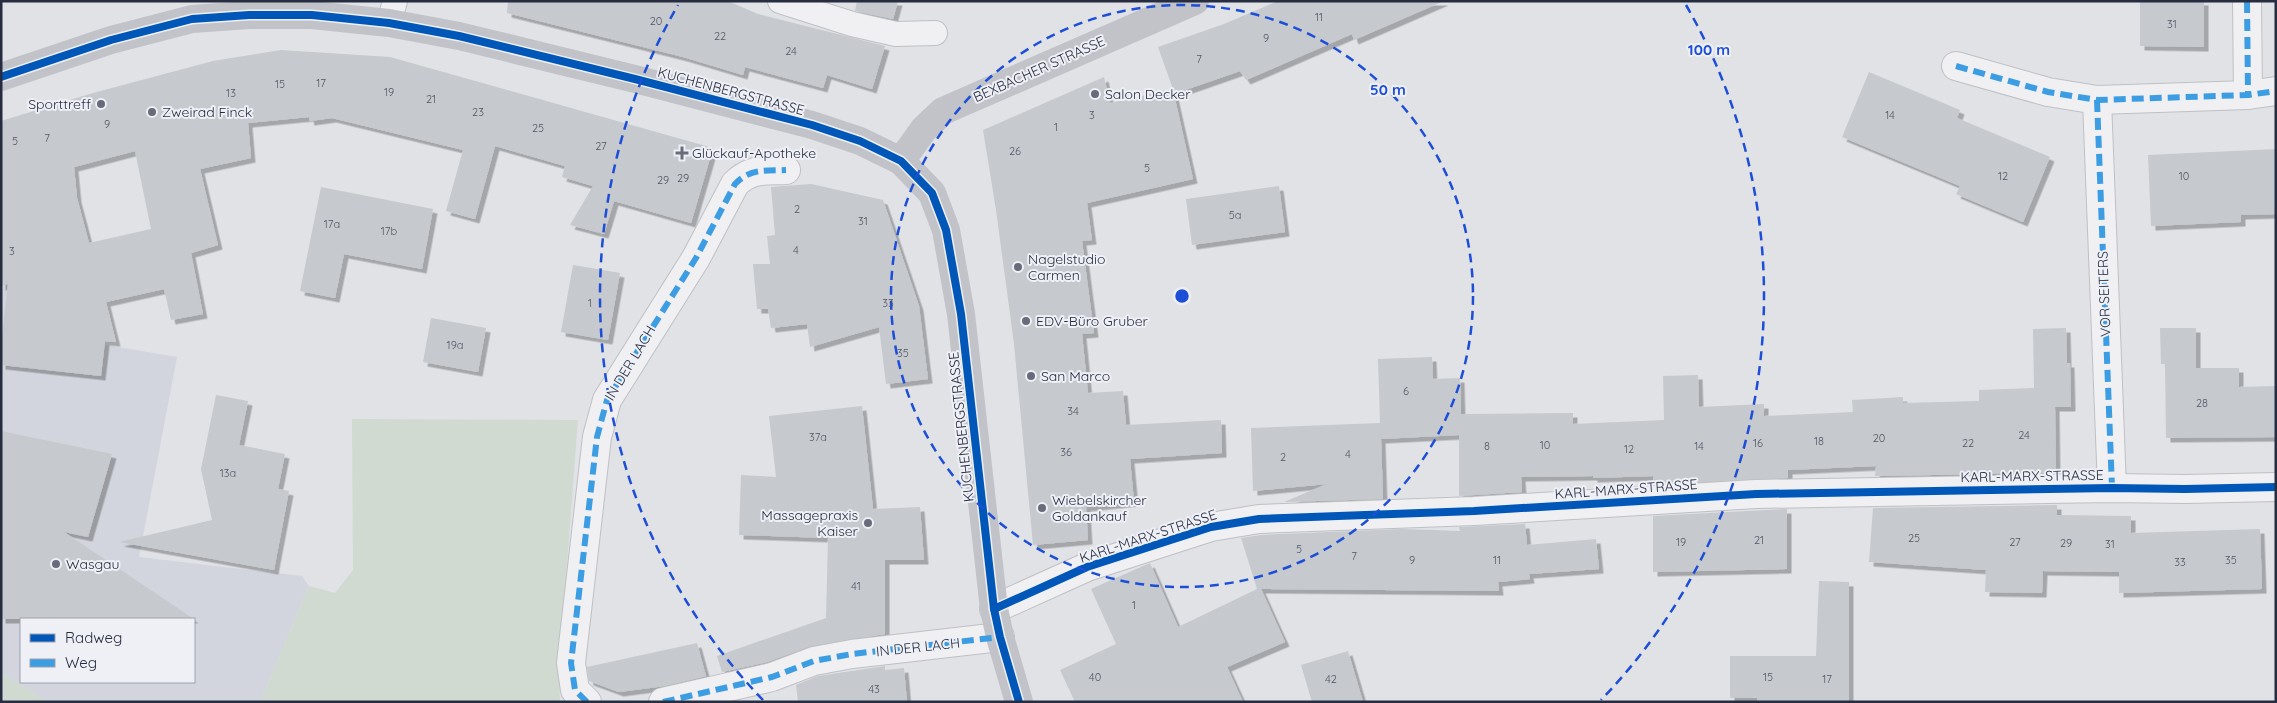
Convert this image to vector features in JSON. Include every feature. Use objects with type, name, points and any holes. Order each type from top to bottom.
[{"type":"main road","name":"BEXBACHER STRASSE","points":[[901,161],[924,129],[943,111],[1194,1]]},
{"type":"main road","name":"KUCHENBERGSTRASSE","points":[[1,77],[111,40],[192,18],[392,12],[459,36],[812,125],[860,141],[901,161],[932,193],[946,230],[961,314],[994,609],[1019,702]]},
{"type":"street","points":[[2247,1],[2248,95]]},
{"type":"street","points":[[1956,66],[2048,92],[2097,100],[2248,95],[2276,91]]},
{"type":"street","name":"VOR SEITERS","points":[[2097,100],[2112,488]]},
{"type":"street","name":"IN DER LACH","points":[[587,702],[575,690],[572,663],[597,438],[607,400],[696,258],[735,184],[744,175],[760,171],[786,170]]},
{"type":"street","name":"KARL-MARX-STRASSE","points":[[994,609],[1087,567],[1211,528],[1259,519],[1474,511],[1756,494],[2276,487]]},
{"type":"street","name":"IN DER LACH","points":[[663,702],[772,677],[814,661],[852,654],[1000,637]]},
{"type":"lane","points":[[780,1],[852,24],[896,34],[935,33]]},
{"type":"shaded area","points":[[1,186],[47,335],[177,357],[139,557],[302,576],[309,586],[260,702],[48,702],[1,673]]},
{"type":"shaded area","points":[[352,419],[578,420],[559,668],[560,702],[260,702],[309,586],[335,593],[353,570]]},
{"type":"shaded area","points":[[1,673],[48,702],[1,702]]},
{"type":"building","points":[[508,1],[728,1],[758,14],[885,46],[872,89],[827,75],[823,88],[745,67],[743,75],[683,57],[507,13]]},
{"type":"building","points":[[857,1],[898,1],[893,19],[855,11]]},
{"type":"building","points":[[1278,1],[1444,1],[1354,40],[1352,34],[1246,80],[1240,71],[1174,94],[1173,90],[1193,179],[1087,203],[1092,240],[1082,241],[1094,333],[1082,334],[1088,393],[1123,391],[1126,425],[1221,420],[1222,453],[1130,459],[1134,502],[1086,507],[1088,540],[1033,545],[1014,344],[983,130],[1104,77],[1110,103],[1173,89],[1158,47],[1224,24]]},
{"type":"building","points":[[2140,1],[2204,1],[2204,47],[2140,46]]},
{"type":"building","points":[[281,50],[390,57],[713,148],[691,223],[614,201],[604,234],[570,225],[593,186],[562,177],[565,166],[495,146],[475,219],[446,211],[463,150],[332,118],[310,121],[309,117],[248,123],[251,158],[200,169],[218,245],[191,253],[203,314],[171,320],[164,289],[106,302],[116,342],[105,341],[101,376],[1,365],[1,344],[8,284],[1,286],[1,121],[93,93],[213,61]],"holes":[[[135,151],[151,229],[89,243],[77,198],[74,167]]]},
{"type":"building","points":[[1869,72],[1960,110],[1957,118],[2050,157],[2023,222],[1956,194],[1960,186],[1842,137]]},
{"type":"building","points":[[2276,149],[2276,214],[2241,215],[2241,222],[2151,226],[2148,155]]},
{"type":"building","points":[[811,184],[883,200],[919,306],[928,379],[886,384],[879,327],[810,347],[807,324],[771,328],[768,309],[757,309],[753,264],[770,264],[767,236],[775,235],[771,187]]},
{"type":"building","points":[[1279,186],[1285,232],[1192,245],[1186,199]]},
{"type":"building","points":[[321,187],[433,209],[422,269],[344,254],[335,298],[300,291]]},
{"type":"building","points":[[573,265],[620,273],[608,340],[561,332]]},
{"type":"building","points":[[431,318],[486,328],[478,372],[423,362]]},
{"type":"building","points":[[2066,328],[2067,363],[2070,363],[2071,407],[2055,407],[2056,473],[1875,476],[1876,466],[1788,470],[1788,478],[1653,485],[1653,476],[1593,478],[1593,476],[1521,477],[1522,492],[1459,496],[1459,435],[1381,439],[1383,499],[1284,502],[1327,484],[1253,491],[1251,428],[1380,423],[1378,359],[1432,357],[1433,379],[1460,378],[1461,414],[1573,413],[1573,424],[1664,420],[1663,376],[1698,375],[1699,407],[1764,404],[1764,416],[1853,412],[1852,400],[1903,397],[1903,403],[1979,401],[1979,390],[2034,388],[2033,329]]},
{"type":"building","points":[[2160,328],[2196,328],[2196,368],[2239,368],[2239,387],[2276,386],[2276,437],[2166,438],[2165,364],[2161,364]]},
{"type":"building","points":[[216,395],[248,401],[239,445],[285,454],[278,489],[289,491],[274,570],[119,542],[212,520],[201,469]]},
{"type":"building","points":[[862,406],[873,509],[920,507],[924,560],[885,560],[885,634],[811,646],[767,662],[722,672],[717,656],[826,618],[828,538],[739,535],[741,475],[776,477],[769,416]]},
{"type":"building","name":"Wasgau","points":[[1,431],[112,454],[88,537],[64,532],[193,618],[1,619]]},
{"type":"building","points":[[2057,505],[2057,515],[2131,516],[2131,533],[2260,529],[2262,589],[2119,593],[2119,572],[2043,571],[2042,593],[1985,592],[1986,570],[1869,562],[1873,508]]},
{"type":"building","points":[[1787,509],[1787,569],[1653,572],[1653,516]]},
{"type":"building","points":[[1525,524],[1527,545],[1596,539],[1599,569],[1529,574],[1530,579],[1498,582],[1499,591],[1261,589],[1285,642],[1227,667],[1243,702],[1075,702],[1060,670],[1116,644],[1091,589],[1150,563],[1178,627],[1257,589],[1241,538],[1261,535],[1402,529],[1460,531],[1459,527]]},
{"type":"building","points":[[1819,581],[1849,582],[1849,702],[1758,702],[1757,698],[1730,698],[1730,656],[1816,656]]},
{"type":"building","points":[[697,643],[706,676],[665,686],[619,692],[589,681],[587,667]]},
{"type":"building","points":[[1348,651],[1363,702],[1312,702],[1301,665]]},
{"type":"building","points":[[885,666],[885,670],[904,668],[907,702],[798,702],[796,685],[818,676]]},
{"type":"marked path","points":[[2247,1],[2248,95]]},
{"type":"marked path","points":[[1956,66],[2048,92],[2097,100],[2248,95],[2276,91]]},
{"type":"marked path","points":[[2097,100],[2112,488]]},
{"type":"marked path","points":[[587,702],[575,690],[571,663],[597,437],[607,400],[696,258],[735,184],[752,173],[786,170]]},
{"type":"marked path","points":[[663,702],[772,677],[814,661],[852,654],[1000,637]]},
{"type":"cycle path","points":[[1,77],[111,40],[192,19],[249,15],[312,15],[389,23],[459,36],[635,79],[812,125],[860,141],[901,161],[932,193],[946,230],[961,314],[994,609],[1019,702]]},
{"type":"cycle path","points":[[994,609],[1087,567],[1211,527],[1259,519],[1474,511],[1756,494],[2276,487]]},
{"type":"place","name":"Salon Decker","points":[[1095,94]]},
{"type":"place","name":"Sporttreff","points":[[101,104]]},
{"type":"place","name":"Zweirad Finck","points":[[152,112]]},
{"type":"place","name":"Glückauf-Apotheke","points":[[682,153]]},
{"type":"place","name":"Nagelstudio Carmen","points":[[1018,267]]},
{"type":"place","name":"EDV-Büro Gruber","points":[[1026,321]]},
{"type":"place","name":"San Marco","points":[[1031,376]]},
{"type":"place","name":"Wiebelskircher Goldankauf","points":[[1042,508]]},
{"type":"place","name":"Massagepraxis Kaiser","points":[[868,523]]},
{"type":"place","name":"Wasgau","points":[[56,564]]}]
